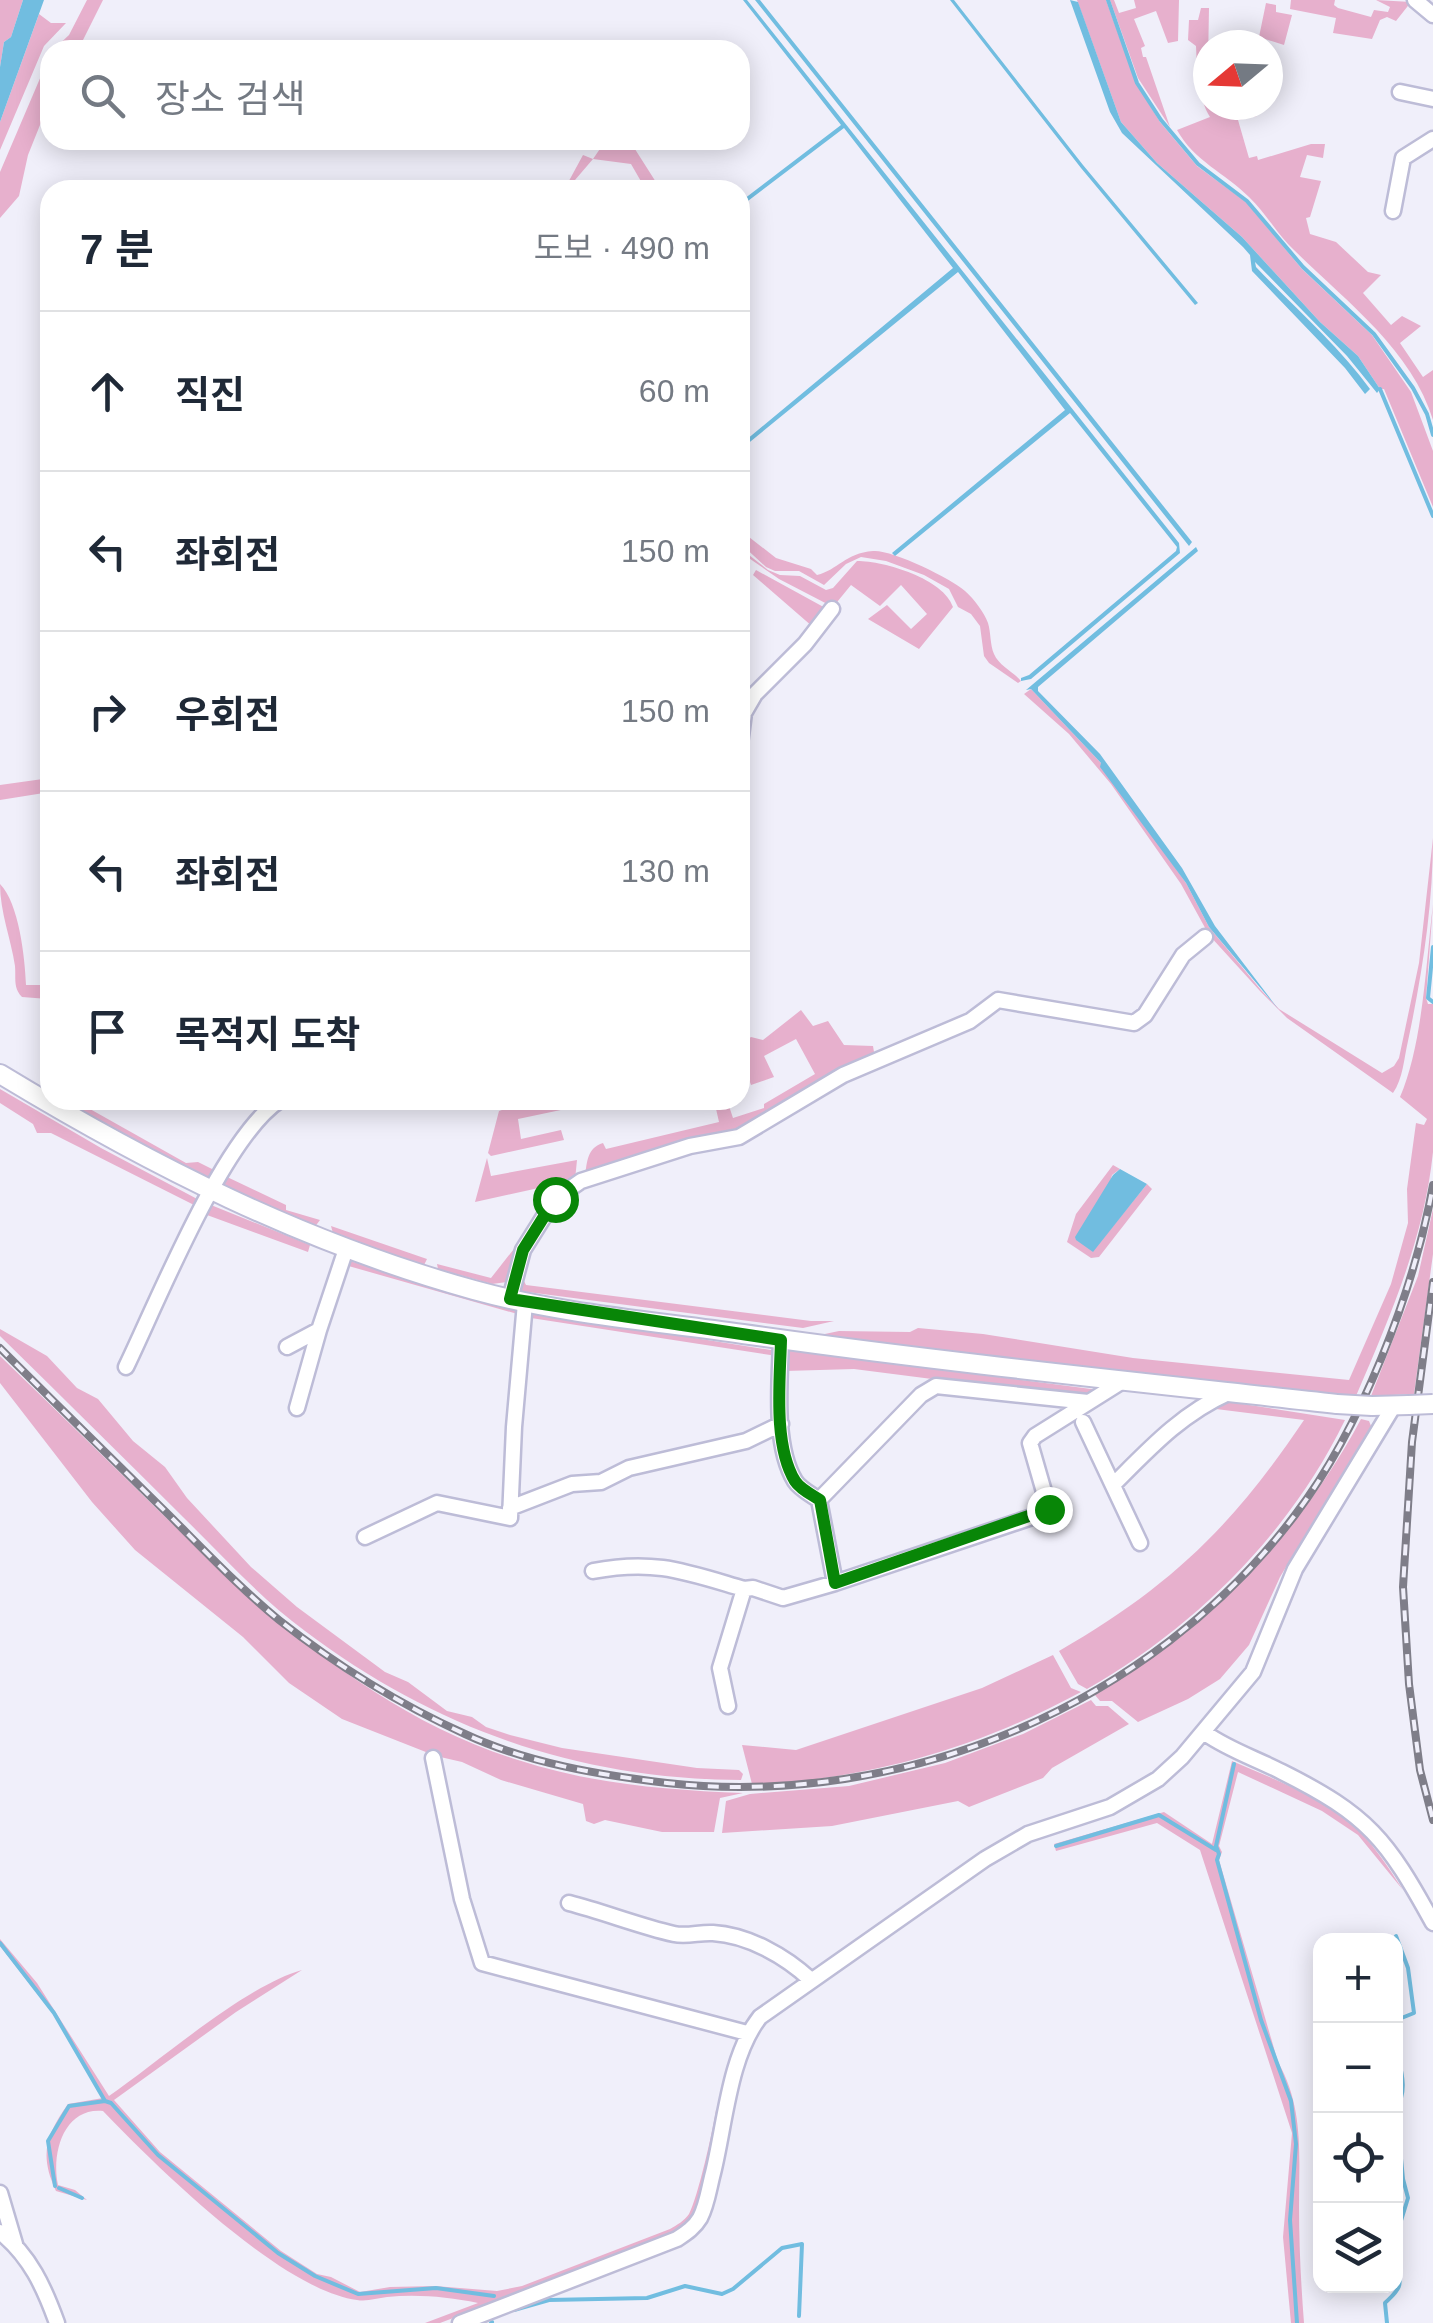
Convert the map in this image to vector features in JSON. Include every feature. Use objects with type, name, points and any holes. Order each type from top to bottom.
[{"type":"main road","points":[[0,1074],[40,1096]]},
{"type":"main road","points":[[64,1110],[210,1192],[346,1249],[518,1301],[781,1340],[1120,1382],[1337,1404],[1433,1404]]},
{"type":"street","points":[[1414,0],[1433,15]]},
{"type":"street","points":[[1400,92],[1433,99]]},
{"type":"street","points":[[1393,211],[1403,158],[1433,139]]},
{"type":"street","points":[[750,703],[832,610]]},
{"type":"street","points":[[365,1536],[437,1503],[510,1518],[523,1250],[555,1199],[581,1182],[690,1146],[739,1137],[843,1075],[970,1021],[998,1000],[1134,1023],[1145,1014],[1184,955],[1205,937]]},
{"type":"street","points":[[126,1367],[210,1192],[265,1110]]},
{"type":"street","points":[[297,1408],[346,1249]]},
{"type":"street","points":[[287,1347],[319,1330]]},
{"type":"street","points":[[781,1340],[780,1424],[788,1462],[796,1484],[820,1500],[835,1583]]},
{"type":"street","points":[[593,1570],[630,1564],[656,1565],[783,1598],[1047,1512],[1030,1443],[1120,1382]]},
{"type":"street","points":[[820,1500],[921,1395],[936,1386],[1088,1402]]},
{"type":"street","points":[[1113,1485],[1167,1431],[1228,1392]]},
{"type":"street","points":[[460,2323],[494,2318],[690,2230],[706,2204],[747,2033],[760,2018],[1010,1843],[1084,1818],[1158,1779],[1204,1733],[1254,1672],[1295,1569],[1401,1406]]},
{"type":"street","points":[[1083,1422],[1140,1543]]},
{"type":"street","points":[[510,1508],[572,1484],[601,1482],[628,1468],[746,1441],[780,1424]]},
{"type":"street","points":[[728,1706],[720,1668],[744,1589]]},
{"type":"street","points":[[1204,1733],[1353,1812],[1384,1842],[1433,1923]]},
{"type":"street","points":[[433,1758],[462,1899],[482,1963],[747,2033]]},
{"type":"street","points":[[569,1903],[679,1936],[709,1932],[733,1935],[798,1967],[811,1980]]},
{"type":"street","points":[[0,2193],[15,2244]]},
{"type":"street","points":[[0,2232],[15,2244],[42,2282],[57,2323]]},
{"type":"shaded area","points":[[0,0],[23,0],[11,37],[4,42],[0,67]]},
{"type":"shaded area","points":[[87,0],[103,0],[83,40],[64,40]]},
{"type":"shaded area","points":[[1077,0],[1106,0],[1136,83],[1160,122],[1197,166],[1246,202],[1302,269],[1372,335],[1411,392],[1433,451],[1433,507],[1384,389],[1380,389],[1358,356],[1320,322],[1242,237],[1157,163],[1121,122]]},
{"type":"shaded area","points":[[1110,0],[1114,0],[1119,13],[1136,8],[1134,0],[1179,0],[1178,41],[1168,43],[1156,11],[1134,19],[1145,46],[1141,48],[1143,57],[1170,127],[1138,78]]},
{"type":"shaded area","points":[[1291,0],[1335,0],[1338,8],[1371,17],[1374,10],[1388,12],[1390,7],[1376,0],[1411,2],[1396,21],[1387,17],[1380,20],[1372,39],[1333,33],[1336,18],[1290,9]]},
{"type":"shaded area","points":[[1266,3],[1276,5],[1276,12],[1292,15],[1284,45],[1283,30],[1260,30]]},
{"type":"shaded area","points":[[1201,8],[1209,8],[1209,30],[1193,30],[1193,44],[1188,40],[1189,20],[1198,20]]},
{"type":"shaded area","points":[[39,14],[51,23],[66,23],[50,40],[40,40],[40,55],[0,150],[0,122]]},
{"type":"shaded area","points":[[40,78],[40,125],[19,196],[0,218],[0,172]]},
{"type":"shaded area","points":[[1202,120],[1238,120],[1249,158],[1257,156],[1258,160],[1311,144],[1325,144],[1323,158],[1307,155],[1300,177],[1321,181],[1310,217],[1306,218],[1310,234],[1336,242],[1368,272],[1381,275],[1363,293],[1391,325],[1402,316],[1421,326],[1400,343],[1423,377],[1433,370],[1433,420],[1408,369],[1372,324],[1288,244],[1254,202],[1201,158],[1177,130]]},
{"type":"shaded area","points":[[599,150],[636,150],[655,180],[640,180],[631,164],[593,159]]},
{"type":"shaded area","points":[[583,155],[593,159],[575,180],[569,180]]},
{"type":"shaded area","points":[[750,538],[776,558],[811,569],[817,575],[855,555],[873,551],[906,559],[965,591],[988,623],[996,658],[1021,681],[1018,683],[989,663],[984,656],[980,626],[971,614],[958,607],[949,589],[924,575],[886,561],[861,557],[846,564],[824,585],[799,571],[766,567],[750,552]]},
{"type":"shaded area","points":[[750,556],[768,570],[800,576],[826,590],[833,588],[857,561],[883,564],[926,580],[953,607],[919,649],[868,619],[887,605],[911,629],[927,614],[901,585],[880,606],[851,585],[833,607],[779,579]]},
{"type":"shaded area","points":[[756,570],[829,610],[813,627],[753,575]]},
{"type":"shaded area","points":[[1031,689],[1101,763],[1186,883],[1209,927],[1261,990],[1279,1009],[1382,1073],[1399,1058],[1419,963],[1433,838],[1422,966],[1403,1068],[1393,1093],[1287,1018],[1209,935],[1181,884],[1111,784],[1069,734],[1024,694]]},
{"type":"shaded area","points":[[40,779],[40,794],[0,800],[0,785]]},
{"type":"shaded area","points":[[0,884],[16,917],[26,985],[40,985],[40,998],[22,997],[17,990]]},
{"type":"shaded area","points":[[1433,904],[1426,998],[1428,1004],[1433,1004],[1433,1152],[1429,1184],[1404,1277],[1356,1396],[1140,1375],[820,1335],[839,1331],[910,1332],[918,1328],[983,1334],[1133,1358],[1349,1380],[1391,1284],[1408,1223],[1407,1189],[1416,1123],[1424,1125],[1427,1119],[1400,1097],[1419,1028]]},
{"type":"shaded area","points":[[801,1010],[813,1026],[828,1021],[844,1045],[873,1046],[875,1058],[738,1134],[585,1177],[589,1156],[598,1145],[603,1143],[606,1149],[719,1122],[716,1110],[730,1110],[733,1118],[764,1108],[764,1104],[815,1074],[796,1039],[764,1056],[774,1077],[751,1085],[750,1038],[763,1040]]},
{"type":"shaded area","points":[[0,1089],[201,1201],[198,1207],[51,1133],[37,1133],[33,1124],[0,1103]]},
{"type":"shaded area","points":[[81,1110],[92,1110],[186,1163],[198,1162],[220,1173],[213,1182]]},
{"type":"shaded area","points":[[561,1110],[518,1119],[521,1139],[561,1130],[564,1140],[491,1156],[488,1153],[499,1111]]},
{"type":"shaded area","points":[[487,1158],[491,1176],[577,1160],[575,1180],[475,1202]]},
{"type":"shaded area","points":[[1113,1165],[1120,1169],[1112,1175],[1092,1252],[1147,1184],[1152,1189],[1099,1257],[1091,1258],[1067,1242],[1076,1214]]},
{"type":"shaded area","points":[[225,1176],[286,1205],[286,1210],[320,1220],[314,1228],[219,1184]]},
{"type":"shaded area","points":[[211,1205],[310,1245],[308,1252],[207,1215]]},
{"type":"shaded area","points":[[1433,1209],[1433,1254],[1414,1394],[1371,1396],[1418,1276]]},
{"type":"shaded area","points":[[539,1217],[507,1282],[492,1284],[438,1269],[437,1264],[491,1278]]},
{"type":"shaded area","points":[[331,1226],[427,1259],[424,1265],[334,1237]]},
{"type":"shaded area","points":[[527,1250],[531,1250],[523,1279],[526,1285],[834,1321],[803,1328],[520,1291],[518,1284]]},
{"type":"shaded area","points":[[347,1260],[465,1298],[521,1311],[521,1315],[345,1265]]},
{"type":"shaded area","points":[[531,1312],[777,1351],[777,1356],[531,1318]]},
{"type":"shaded area","points":[[0,1329],[47,1356],[77,1388],[98,1399],[133,1441],[165,1467],[187,1498],[251,1567],[297,1607],[385,1672],[408,1682],[447,1711],[472,1717],[486,1727],[510,1735],[562,1748],[697,1768],[739,1770],[743,1774],[741,1780],[622,1770],[511,1742],[457,1721],[354,1665],[257,1591],[0,1336]]},
{"type":"shaded area","points":[[783,1349],[1099,1390],[1087,1399],[854,1369],[785,1371]]},
{"type":"shaded area","points":[[0,1356],[234,1582],[321,1654],[415,1716],[518,1760],[574,1775],[657,1788],[743,1793],[720,1798],[714,1832],[662,1832],[605,1820],[594,1824],[586,1821],[583,1804],[501,1780],[342,1719],[289,1683],[243,1637],[135,1550],[92,1502],[0,1383]]},
{"type":"shaded area","points":[[1224,1401],[1345,1420],[1297,1501],[1236,1574],[1166,1637],[1087,1689],[1078,1684],[1059,1651],[1134,1603],[1196,1551],[1251,1492],[1304,1420],[1216,1409],[1195,1413]]},
{"type":"shaded area","points":[[1361,1419],[1371,1426],[1280,1577],[1249,1645],[1220,1679],[1138,1722],[1112,1701],[1100,1701],[1095,1695],[1175,1639],[1247,1575],[1309,1502]]},
{"type":"shaded area","points":[[1053,1655],[1071,1688],[1081,1692],[1004,1729],[888,1766],[807,1780],[752,1784],[742,1745],[796,1750],[982,1688]]},
{"type":"shaded area","points":[[1091,1700],[1096,1706],[1108,1706],[1129,1724],[1052,1768],[1043,1778],[969,1807],[958,1801],[832,1826],[722,1833],[726,1801],[750,1794],[849,1786],[945,1763],[1023,1734]]},
{"type":"shaded area","points":[[1232,1761],[1337,1813],[1365,1838],[1403,1890],[1358,1835],[1322,1811],[1238,1772],[1219,1860],[1296,2114],[1304,2323],[1291,2323],[1283,2237],[1292,2133],[1200,1850],[1157,1823],[1056,1851],[1054,1844],[1164,1812],[1212,1844]]},
{"type":"shaded area","points":[[0,1939],[37,1983],[109,2096],[230,2007],[302,1970],[114,2100],[160,2152],[281,2251],[317,2274],[360,2292],[435,2286],[497,2291],[522,2286],[670,2229],[685,2219],[693,2205],[716,2110],[720,2115],[702,2198],[685,2225],[672,2235],[440,2323],[425,2323],[478,2303],[422,2296],[361,2300],[326,2291],[293,2274],[221,2222],[103,2111],[79,2116],[63,2134],[59,2146],[58,2185],[75,2190],[87,2200],[56,2191],[47,2156],[54,2126],[68,2104],[103,2098],[53,2014],[0,1946]]},
{"type":"water","points":[[23,0],[44,0],[0,122],[4,42],[11,37]]},
{"type":"water","points":[[743,0],[747,0],[1179,543],[1180,553],[1031,679],[1021,681],[1177,547],[1070,413],[895,556],[892,553],[1065,410],[958,272],[750,442],[750,437],[953,268],[844,128],[750,199],[750,194],[841,125]]},
{"type":"water","points":[[755,0],[760,0],[1192,542],[1189,546]]},
{"type":"water","points":[[950,0],[954,0],[1083,165],[1198,303],[1195,305],[1081,168]]},
{"type":"water","points":[[1070,0],[1078,2],[1121,122],[1157,163],[1242,237],[1320,322],[1358,356],[1380,389],[1377,393],[1347,356],[1255,262],[1358,373],[1370,389],[1365,394],[1252,271],[1250,255],[1243,247],[1122,133],[1110,112]]},
{"type":"water","points":[[1196,547],[1198,551],[1038,687],[1038,691],[1100,754],[1182,868],[1215,926],[1279,1010],[1209,927],[1186,883],[1100,767],[1101,763],[1031,689],[1026,690]]},
{"type":"water","points":[[1120,1169],[1147,1184],[1093,1252],[1075,1237]]},
{"type":"waterway","points":[[1108,0],[1137,83],[1161,120],[1198,164],[1247,201],[1303,267],[1374,334],[1413,388],[1433,435]]},
{"type":"waterway","points":[[1380,389],[1433,516]]},
{"type":"waterway","points":[[1433,947],[1428,998],[1433,1002]]},
{"type":"waterway","points":[[1234,1764],[1216,1846],[1217,1860],[1261,2020],[1291,2101],[1296,2144],[1290,2220],[1297,2323]]},
{"type":"waterway","points":[[1056,1846],[1159,1815],[1216,1850]]},
{"type":"waterway","points":[[0,1943],[54,2013],[105,2101],[158,2155],[278,2253],[315,2276],[358,2294],[436,2288],[494,2296]]},
{"type":"waterway","points":[[1403,1955],[1414,2013],[1403,2017]]},
{"type":"waterway","points":[[55,2186],[48,2141],[69,2106],[105,2101]]},
{"type":"waterway","points":[[1396,2113],[1408,2198],[1403,2214]]},
{"type":"waterway","points":[[59,2188],[82,2198]]},
{"type":"waterway","points":[[514,2310],[549,2300],[647,2298],[685,2286],[722,2294],[782,2248],[802,2244],[799,2316]]},
{"type":"waterway","points":[[1387,2323],[1385,2303],[1395,2293]]},
{"type":"railway","points":[[0,1348],[265,1608],[345,1668],[440,1722],[538,1760],[642,1780],[756,1787],[844,1779],[931,1760],[1015,1730],[1095,1691],[1169,1641],[1236,1582],[1295,1515],[1363,1401],[1413,1269],[1433,1185]]},
{"type":"railway","points":[[1433,1282],[1412,1442],[1403,1587],[1420,1770],[1433,1820]]},
{"type":"route","points":[[555,1199],[523,1250],[510,1299],[781,1340],[780,1424],[788,1462],[796,1484],[820,1500],[835,1583],[1049,1509]]}]
